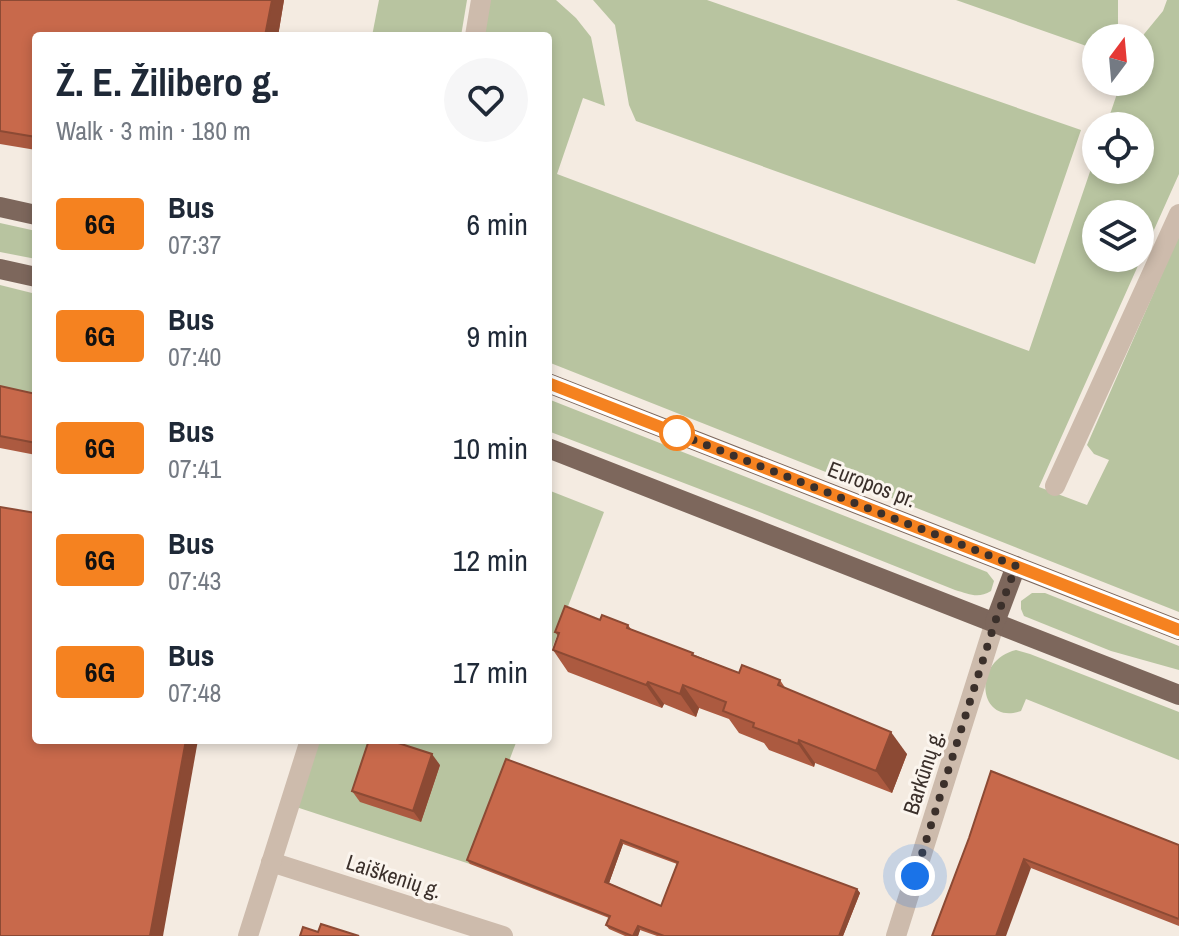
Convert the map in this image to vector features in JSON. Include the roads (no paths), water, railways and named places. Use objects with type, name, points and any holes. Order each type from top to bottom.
[{"type":"main road","points":[[0,207],[32,214]]},
{"type":"main road","points":[[0,269],[32,276]]},
{"type":"main road","name":"Europos pr.","points":[[552,385],[1179,630]]},
{"type":"main road","points":[[552,450],[1179,695]]},
{"type":"main road","points":[[995,622],[1016,566]]},
{"type":"street","points":[[476,32],[481,0]]},
{"type":"street","points":[[1055,486],[1179,214]]},
{"type":"street","name":"Barkūnų g.","points":[[896,936],[995,622]]},
{"type":"street","points":[[248,936],[309,744]]},
{"type":"street","name":"Laiškenių g.","points":[[271,862],[503,936]]}]
